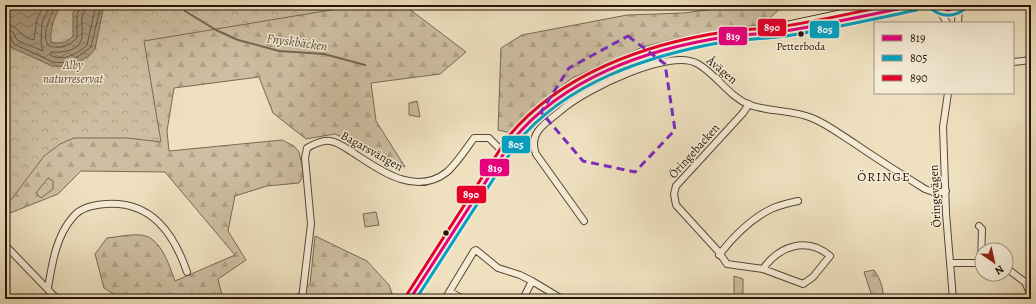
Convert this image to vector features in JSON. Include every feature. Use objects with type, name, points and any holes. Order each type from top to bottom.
[{"type":"main road","points":[[410,299],[503,152],[527,124],[553,102],[597,74],[627,62],[686,45],[752,33],[882,5]]},
{"type":"main road","points":[[752,33],[781,31],[916,5]]},
{"type":"main road","points":[[936,6],[949,10],[961,6]]},
{"type":"street","points":[[936,6],[946,22]]},
{"type":"street","points":[[958,22],[961,6]]},
{"type":"street","name":"Åvägen","points":[[584,221],[536,154],[532,144],[535,134],[569,104],[597,87],[628,73],[677,59],[688,60],[698,64],[723,87],[749,104],[769,110],[812,118],[925,189],[936,193],[946,191]]},
{"type":"street","points":[[1014,62],[1031,60]]},
{"type":"street","name":"Öringevägen","points":[[948,94],[943,126],[953,299]]},
{"type":"street","name":"Öringebacken","points":[[749,104],[743,113],[676,186],[674,194],[676,205],[727,264],[763,269],[803,284],[813,277],[830,256],[820,248],[796,245],[787,247],[777,253],[763,269]]},
{"type":"street","name":"Bagarsvängen","points":[[302,299],[311,224],[305,158],[307,148],[312,144],[332,141],[390,175],[402,180],[416,183],[432,180],[447,171],[474,138],[490,138],[503,152]]},
{"type":"street","points":[[719,253],[729,242],[771,209],[798,201]]},
{"type":"street","points":[[48,288],[58,244],[71,218],[82,210],[103,204],[118,204],[135,208],[158,221],[174,241],[187,272]]},
{"type":"street","points":[[979,226],[982,229],[982,242]]},
{"type":"street","points":[[5,245],[57,299]]},
{"type":"street","points":[[446,299],[476,250],[498,268],[520,275],[562,299]]},
{"type":"street","points":[[950,263],[974,263]]},
{"type":"street","points":[[1014,274],[1025,282],[1031,295]]},
{"type":"street","points":[[523,299],[532,282]]},
{"type":"street","points":[[450,292],[461,299]]},
{"type":"highlighted area","points":[[628,36],[665,64],[675,130],[635,172],[583,161],[541,112],[569,68]]},
{"type":"green space","name":"Alby naturreservat","points":[[5,5],[361,5],[144,41],[161,142],[127,138],[74,138],[60,144],[44,156],[5,208]]},
{"type":"green space","points":[[175,5],[404,5],[466,52],[440,74],[371,83],[376,121],[405,167],[335,134],[306,139],[273,113],[259,77],[174,88],[167,131],[169,151],[282,140],[294,146],[299,152],[304,174],[299,183],[267,186],[235,196],[228,231],[246,260],[218,279],[223,299],[209,299],[207,294],[180,299],[122,299],[104,288],[95,254],[107,238],[133,235],[148,237],[159,246],[170,267],[175,281],[235,255],[165,172],[81,171],[58,194],[5,215],[5,59],[118,28]]},
{"type":"green space","points":[[744,5],[784,5],[763,24],[683,37],[643,47],[572,78],[533,110],[511,133],[498,130],[501,48],[522,35],[627,15],[684,13]]},
{"type":"green space","points":[[417,101],[420,117],[409,115],[409,103]]},
{"type":"green space","points":[[48,178],[53,181],[53,189],[41,198],[36,193]]},
{"type":"green space","points":[[376,212],[379,225],[365,227],[363,214]]},
{"type":"green space","points":[[315,236],[367,261],[389,285],[393,296],[390,299],[291,299],[310,284]]},
{"type":"green space","points":[[874,270],[881,284],[883,299],[840,299],[862,295],[872,296],[864,272]]},
{"type":"green space","points":[[734,276],[743,279],[743,299],[731,299],[734,295]]},
{"type":"water","points":[[5,5],[61,5],[54,18],[51,32],[51,42],[57,43],[65,42],[73,36],[73,13],[78,5],[104,5],[95,49],[89,56],[70,67],[52,66],[10,47],[5,35]]},
{"type":"waterway","name":"Fnyskbäcken","points":[[185,11],[216,30],[238,40],[279,51],[324,54],[365,65]]},
{"type":"transit line","name":"890","points":[[406,296],[508,137],[529,115],[578,79],[606,65],[635,54],[694,37],[797,24],[891,5]]},
{"type":"transit line","name":"819","points":[[410,299],[512,141],[533,119],[556,100],[581,84],[608,70],[666,49],[725,37],[778,32],[801,28],[916,5]]},
{"type":"transit line","name":"819","points":[[934,5],[948,10],[962,5]]},
{"type":"transit line","name":"805","points":[[931,9],[944,15],[957,14],[965,9]]},
{"type":"transit line","name":"805","points":[[416,299],[516,144],[536,122],[583,88],[637,64],[694,48],[723,42],[778,37],[802,33],[917,10]]},
{"type":"place","name":"Petterboda","points":[[801,34]]},
{"type":"district","name":"ÖRINGE","points":[[884,176]]}]
